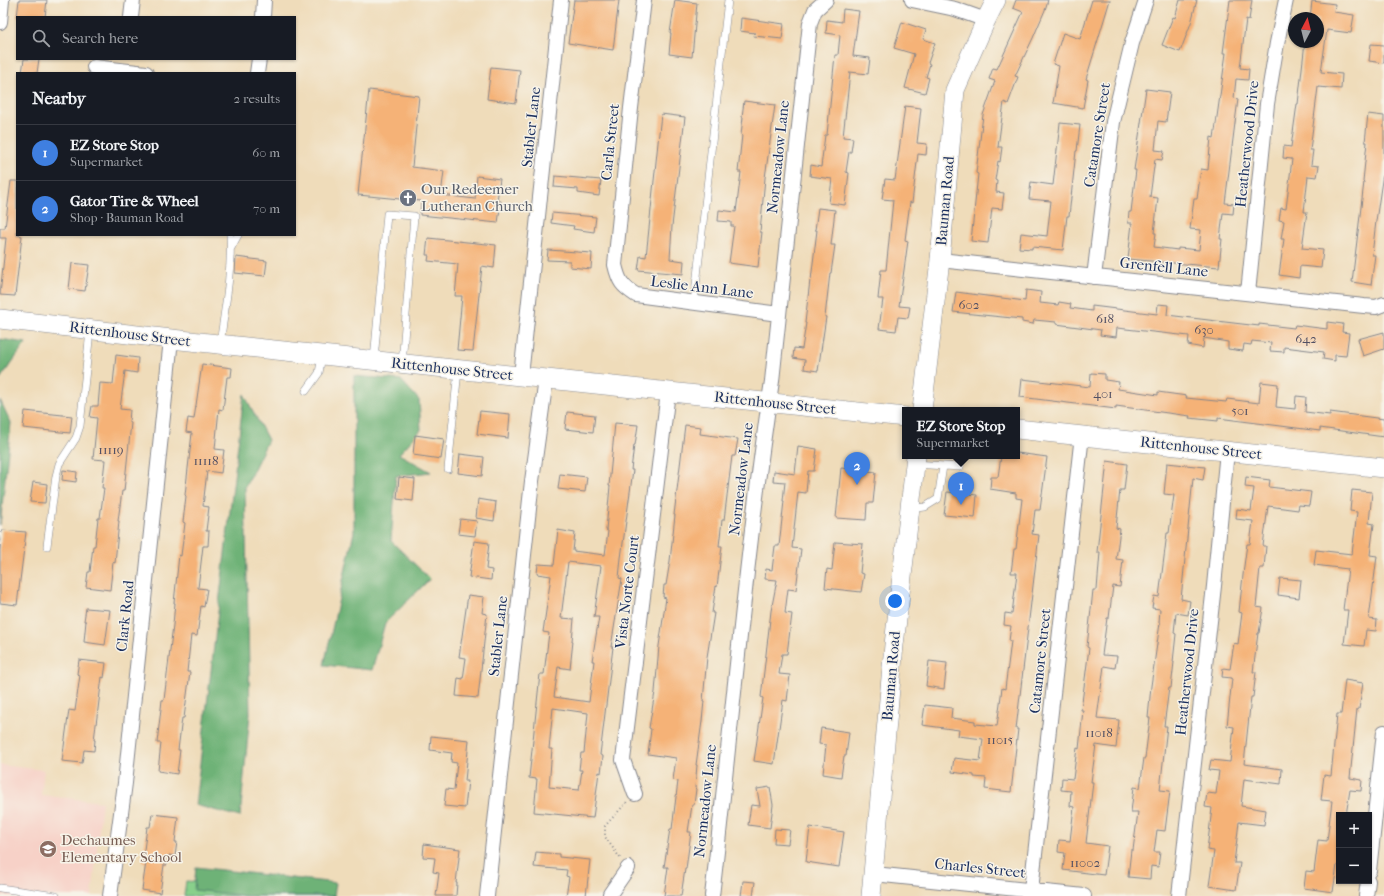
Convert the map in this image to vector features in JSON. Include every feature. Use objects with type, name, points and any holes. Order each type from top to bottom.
[{"type":"street","points":[[0,22],[2,0]]},
{"type":"street","points":[[131,16],[133,0]]},
{"type":"street","points":[[263,16],[264,0]]},
{"type":"street","name":"Stabler Lane","points":[[521,376],[561,0]]},
{"type":"street","name":"Carla Street","points":[[624,287],[617,275],[615,265],[644,0]]},
{"type":"street","name":"Normeadow Lane","points":[[712,896],[754,515],[779,314],[810,23],[815,10],[826,0]]},
{"type":"street","points":[[912,0],[954,9],[986,20]]},
{"type":"street","name":"Bauman Road","points":[[922,407],[940,260],[955,90],[996,0]]},
{"type":"street","name":"Catamore Street","points":[[1094,278],[1113,122],[1132,43],[1146,0]]},
{"type":"street","name":"Heatherwood Drive","points":[[1248,293],[1267,104],[1286,0]]},
{"type":"street","points":[[257,72],[259,60]]},
{"type":"street","points":[[94,67],[125,65],[143,72]]},
{"type":"street","name":"Grenfell Lane","points":[[940,260],[1094,278],[1364,306],[1376,307],[1384,304]]},
{"type":"street","name":"Leslie Ann Lane","points":[[624,287],[636,295],[779,314]]},
{"type":"street","name":"Rittenhouse Street","points":[[0,319],[170,339],[902,417]]},
{"type":"street","name":"Clark Road","points":[[110,896],[125,783],[170,339]]},
{"type":"street","name":"Stabler Lane","points":[[487,896],[532,481],[546,379]]},
{"type":"street","name":"Vista Norte Court","points":[[635,794],[623,760],[668,392]]},
{"type":"street","name":"Rittenhouse Street","points":[[1020,429],[1384,468]]},
{"type":"street","name":"Catamore Street","points":[[1031,890],[1082,436]]},
{"type":"street","name":"Heatherwood Drive","points":[[1179,896],[1214,586],[1227,451]]},
{"type":"street","name":"Bauman Road","points":[[871,896],[894,645],[915,460]]},
{"type":"street","points":[[1371,848],[1384,732]]},
{"type":"street","points":[[610,896],[628,868]]},
{"type":"street","name":"Charles Street","points":[[874,874],[1084,896]]},
{"type":"street","points":[[1366,896],[1368,884]]},
{"type":"lane","points":[[694,303],[728,0]]},
{"type":"lane","points":[[374,361],[387,214],[414,216],[402,364]]},
{"type":"lane","points":[[220,344],[228,288],[231,248],[230,236]]},
{"type":"lane","points":[[231,248],[237,236]]},
{"type":"lane","points":[[47,546],[56,476],[59,464],[76,438],[80,426],[90,329]]},
{"type":"lane","points":[[306,391],[319,374],[322,355]]},
{"type":"lane","points":[[448,470],[458,370]]},
{"type":"lane","points":[[915,460],[943,466],[960,467],[961,459]]},
{"type":"lane","points":[[910,510],[925,507],[938,500],[943,466]]},
{"type":"lane","points":[[0,888],[56,896]]},
{"type":"path","points":[[628,868],[605,837],[605,826],[635,794]]},
{"type":"shaded area","name":"Dechaumes Elementary School","points":[[0,765],[44,770],[41,795],[102,802],[92,896],[0,896]]},
{"type":"green space","points":[[0,339],[26,343],[0,379]]},
{"type":"green space","points":[[354,376],[401,380],[419,400],[421,430],[399,454],[431,472],[396,476],[391,541],[430,579],[385,623],[372,670],[324,665],[354,532]]},
{"type":"green space","points":[[244,394],[268,440],[245,487],[250,714],[240,817],[195,805]]},
{"type":"green space","points":[[0,400],[11,423],[0,525]]},
{"type":"green space","points":[[196,867],[336,883],[334,896],[246,896],[194,890]]},
{"type":"green space","points":[[186,881],[335,896],[184,896]]},
{"type":"building","points":[[19,0],[47,0],[45,16],[17,16]]},
{"type":"building","points":[[574,0],[619,0],[613,50],[568,43]]},
{"type":"building","points":[[675,0],[697,3],[692,57],[669,54],[670,33]]},
{"type":"building","points":[[1016,0],[1048,0],[1033,38],[1015,76],[1018,77],[1008,104],[1004,102],[998,147],[1002,147],[995,180],[997,181],[996,192],[1004,193],[1002,209],[992,208],[988,243],[971,241],[978,174],[976,173],[983,115],[995,81],[989,79],[993,68],[997,69],[1023,12],[1013,8]]},
{"type":"building","points":[[1092,0],[1110,0],[1086,79],[1088,80],[1083,108],[1053,103],[1059,66],[1053,64],[1063,33],[1080,39]]},
{"type":"building","points":[[1180,0],[1197,0],[1191,23],[1180,52],[1162,45],[1173,17],[1175,18]]},
{"type":"building","points":[[1230,0],[1252,0],[1249,20],[1246,19],[1240,68],[1249,69],[1248,80],[1236,79],[1234,98],[1238,99],[1225,203],[1234,204],[1233,214],[1223,213],[1219,267],[1128,259],[1132,223],[1128,223],[1129,212],[1131,212],[1136,170],[1134,170],[1146,89],[1170,92],[1166,122],[1158,121],[1155,150],[1164,151],[1162,160],[1155,159],[1150,197],[1158,198],[1154,247],[1178,250],[1178,248],[1199,250],[1201,230],[1190,229],[1194,199],[1197,199],[1201,169],[1208,170],[1211,137],[1214,138],[1226,53],[1223,53]]},
{"type":"building","points":[[1312,1],[1335,4],[1334,12],[1354,15],[1351,33],[1327,30],[1321,72],[1342,74],[1341,89],[1318,87],[1310,150],[1313,150],[1311,165],[1319,166],[1317,177],[1308,176],[1304,212],[1307,212],[1302,248],[1323,250],[1321,268],[1300,266],[1299,278],[1279,275],[1284,239],[1281,239],[1284,221],[1279,220],[1281,208],[1286,209],[1292,159],[1283,158],[1284,146],[1291,147],[1298,104],[1304,48],[1324,48],[1324,12],[1311,12]]},
{"type":"building","points":[[843,9],[859,11],[853,56],[870,58],[868,74],[850,72],[843,137],[853,138],[846,172],[849,173],[845,205],[829,203],[832,179],[810,176],[811,165],[821,167],[825,135],[827,135],[835,55],[838,55],[840,35],[826,33],[827,20],[842,22]]},
{"type":"building","points":[[741,18],[784,24],[782,39],[754,36],[755,33],[740,31]]},
{"type":"building","points":[[902,22],[926,30],[923,39],[935,43],[928,63],[930,64],[926,77],[929,78],[925,93],[905,88],[914,54],[894,48]]},
{"type":"building","points":[[1371,44],[1384,45],[1384,63],[1369,61]]},
{"type":"building","points":[[24,60],[39,60],[37,72],[22,72]]},
{"type":"building","points":[[491,67],[520,70],[516,103],[487,99]]},
{"type":"building","points":[[369,90],[419,96],[412,167],[444,171],[441,195],[475,199],[477,176],[500,179],[497,201],[501,201],[498,223],[420,215],[421,201],[358,195]]},
{"type":"building","points":[[744,101],[775,105],[765,178],[760,232],[762,232],[758,267],[729,263],[734,226],[731,226],[731,222],[718,221],[719,210],[736,212],[741,172],[738,172]]},
{"type":"building","points":[[905,106],[921,108],[917,143],[927,144],[926,155],[918,154],[912,203],[910,202],[905,240],[908,241],[899,306],[910,307],[908,318],[898,317],[896,331],[879,329],[883,299],[878,299],[881,270],[886,270],[893,200],[882,199],[885,179],[895,180]]},
{"type":"building","points":[[661,114],[685,117],[672,226],[670,259],[684,261],[683,274],[638,270],[640,256],[646,257]]},
{"type":"building","points":[[1368,114],[1384,116],[1384,167],[1372,255],[1375,255],[1371,285],[1352,282],[1364,182],[1367,142],[1365,142]]},
{"type":"building","points":[[1060,123],[1080,125],[1069,216],[1067,216],[1063,250],[1032,247],[1032,249],[1019,248],[1021,233],[1047,236],[1051,201],[1029,199],[1031,182],[1053,185]]},
{"type":"building","points":[[555,176],[601,180],[599,196],[578,193],[578,189],[554,187]]},
{"type":"building","points":[[11,181],[16,181],[16,236],[22,236],[15,296],[0,295],[6,238],[0,238],[0,228],[5,228]]},
{"type":"building","points":[[818,208],[835,210],[831,245],[835,245],[830,273],[826,317],[818,371],[804,369],[805,360],[793,358],[794,348],[802,349],[817,230],[815,230]]},
{"type":"building","points":[[552,213],[596,217],[594,232],[573,229],[574,226],[551,223]]},
{"type":"building","points":[[428,238],[496,245],[494,268],[482,266],[473,351],[457,350],[462,296],[455,296],[458,264],[428,261],[429,255],[426,255]]},
{"type":"building","points":[[548,250],[592,253],[591,269],[570,267],[570,261],[547,260]]},
{"type":"building","points":[[236,257],[267,261],[265,276],[235,273]]},
{"type":"building","points":[[72,263],[89,265],[85,291],[69,289]]},
{"type":"building","points":[[1026,290],[1041,292],[1040,303],[1058,305],[1059,302],[1071,304],[1070,308],[1092,311],[1092,306],[1157,314],[1158,304],[1168,305],[1167,315],[1259,326],[1259,324],[1294,328],[1295,325],[1327,329],[1327,322],[1343,324],[1342,332],[1349,333],[1346,356],[1335,355],[1335,361],[1323,359],[1324,352],[1284,347],[1284,352],[1270,351],[1271,343],[1252,341],[1251,345],[1244,344],[1243,351],[1228,349],[1228,342],[1204,338],[1203,348],[1188,345],[1189,336],[1117,328],[1116,337],[1100,335],[1101,330],[1056,324],[1056,322],[1034,320],[1033,324],[1022,322],[1022,319],[953,312],[956,292],[1025,301]]},
{"type":"building","points":[[1384,332],[1384,349],[1363,356],[1358,339]]},
{"type":"building","points":[[116,355],[138,358],[137,373],[125,371],[120,409],[130,410],[129,422],[131,423],[124,491],[122,491],[118,521],[115,563],[113,562],[110,590],[86,587],[88,572],[90,572],[93,546],[95,546],[98,518],[100,518],[104,488],[102,488],[105,460],[93,459],[97,418],[90,417],[92,406],[98,406],[100,383],[113,384]]},
{"type":"building","points":[[202,364],[232,368],[231,377],[227,377],[223,410],[219,409],[215,449],[224,450],[221,473],[207,471],[203,506],[209,507],[206,531],[209,531],[208,546],[203,546],[198,588],[207,589],[204,607],[201,606],[197,636],[191,635],[187,672],[190,672],[184,718],[182,718],[177,774],[158,771],[161,743],[157,743],[173,625],[179,555],[181,556],[185,523],[183,522],[185,495],[192,433],[186,432],[188,418],[194,419]]},
{"type":"building","points":[[1091,373],[1105,374],[1105,380],[1119,382],[1118,389],[1158,395],[1158,392],[1187,396],[1186,398],[1226,402],[1227,399],[1259,403],[1261,382],[1278,384],[1276,407],[1295,409],[1296,396],[1306,397],[1305,412],[1330,415],[1330,412],[1384,419],[1384,437],[1320,428],[1320,431],[1218,418],[1218,421],[1189,418],[1190,416],[1116,406],[1116,409],[1020,397],[1022,379],[1090,387]]},
{"type":"building","points":[[25,411],[72,416],[70,433],[23,428]]},
{"type":"building","points":[[480,411],[510,414],[508,438],[477,434]]},
{"type":"building","points":[[567,412],[595,415],[593,432],[565,429]]},
{"type":"building","points":[[615,423],[638,425],[634,445],[631,470],[633,470],[621,558],[619,578],[622,579],[611,647],[613,647],[600,755],[603,756],[601,773],[599,772],[593,818],[534,812],[537,779],[529,778],[540,674],[544,674],[549,633],[543,632],[551,576],[537,574],[538,564],[554,565],[558,530],[575,533],[573,551],[605,555],[608,531],[606,530]],"holes":[[[568,562],[601,566],[594,617],[599,617],[592,661],[594,661],[589,702],[554,697],[558,667],[570,669],[573,641],[574,619],[561,618]],[[553,708],[588,713],[584,753],[581,753],[579,770],[582,770],[579,790],[549,787],[552,749],[549,749]]]},
{"type":"building","points":[[685,425],[701,427],[700,434],[738,439],[735,456],[732,456],[724,520],[722,520],[719,546],[722,546],[707,657],[702,721],[696,765],[696,789],[688,832],[691,832],[686,869],[681,896],[664,896],[668,867],[664,867],[670,829],[672,829],[678,781],[673,780],[676,758],[648,754],[651,729],[649,728],[655,692],[659,646],[666,598],[663,597],[664,585],[666,585],[670,561]]},
{"type":"building","points":[[415,435],[444,439],[441,459],[413,455]]},
{"type":"building","points":[[798,446],[817,449],[814,471],[808,471],[806,493],[798,492],[792,548],[801,549],[796,590],[788,589],[785,613],[792,614],[787,654],[782,654],[779,674],[790,675],[787,701],[783,700],[774,764],[754,761],[763,698],[761,697],[771,611],[777,580],[765,579],[766,569],[772,570],[775,546],[779,546],[784,501],[785,482],[773,481],[774,471],[795,474]]},
{"type":"building","points":[[1020,453],[1047,457],[1040,510],[1035,510],[1032,534],[1039,535],[1016,729],[1018,729],[1011,792],[985,789],[986,778],[952,772],[954,758],[980,761],[983,739],[958,736],[959,730],[922,725],[925,705],[952,708],[951,718],[975,721],[975,724],[997,726],[1002,688],[1005,689],[1011,641],[1009,641],[1011,626],[1004,625],[1005,613],[1012,614],[1017,573],[1011,573],[1014,549],[1016,549],[1022,499],[1016,498],[1016,493],[990,489],[991,477],[998,477],[1001,459],[1020,459]]},
{"type":"building","points":[[460,454],[484,457],[482,476],[458,473]]},
{"type":"building","points":[[1107,461],[1127,464],[1124,490],[1120,490],[1116,528],[1120,529],[1116,559],[1123,560],[1120,587],[1113,586],[1102,655],[1117,656],[1115,668],[1104,666],[1097,718],[1119,720],[1116,748],[1096,745],[1091,782],[1093,782],[1086,843],[1108,846],[1104,875],[1063,870],[1065,853],[1058,852],[1059,840],[1070,841],[1074,807],[1070,806],[1071,791],[1061,790],[1062,778],[1073,779],[1077,748],[1079,749],[1083,710],[1081,710],[1089,648],[1087,647],[1093,590],[1097,590],[1100,552],[1097,552]]},
{"type":"building","points":[[1167,463],[1205,467],[1203,480],[1193,478],[1181,599],[1190,601],[1188,615],[1176,613],[1174,662],[1164,726],[1167,726],[1160,790],[1170,791],[1165,831],[1157,830],[1154,852],[1160,852],[1158,867],[1151,866],[1150,879],[1128,877],[1138,812],[1131,812],[1134,787],[1140,788],[1145,758],[1150,718],[1148,718],[1151,686],[1160,623],[1160,609],[1152,608],[1154,596],[1159,597],[1167,533],[1169,533],[1174,495],[1164,494]]},
{"type":"building","points":[[841,468],[876,472],[873,503],[867,503],[866,520],[836,518]]},
{"type":"building","points":[[63,470],[77,472],[76,482],[62,480]]},
{"type":"building","points":[[560,474],[587,477],[585,492],[558,489]]},
{"type":"building","points":[[399,477],[415,479],[413,501],[397,499]]},
{"type":"building","points":[[1246,477],[1270,480],[1269,487],[1311,492],[1309,506],[1299,505],[1298,510],[1268,506],[1263,546],[1266,546],[1264,568],[1260,568],[1256,607],[1263,608],[1253,672],[1256,672],[1253,697],[1251,697],[1244,764],[1282,769],[1281,784],[1244,779],[1241,806],[1266,810],[1264,825],[1239,822],[1234,863],[1240,863],[1236,890],[1209,886],[1214,851],[1207,850],[1212,808],[1205,807],[1207,793],[1216,794],[1219,771],[1209,770],[1211,760],[1230,762],[1234,727],[1227,726],[1232,678],[1222,677],[1223,668],[1230,669],[1234,643],[1238,644],[1242,613],[1239,612],[1244,566],[1247,544],[1250,544],[1253,521],[1236,519],[1237,509],[1251,511],[1254,488],[1245,487]]},
{"type":"building","points":[[33,482],[47,484],[45,503],[30,502]]},
{"type":"building","points":[[1352,490],[1372,492],[1369,523],[1374,524],[1370,555],[1377,556],[1369,619],[1377,620],[1376,631],[1366,630],[1364,646],[1344,644],[1348,610],[1343,610],[1348,569],[1314,565],[1316,550],[1352,554],[1357,512],[1350,511]]},
{"type":"building","points":[[947,492],[977,495],[975,518],[944,515]]},
{"type":"building","points":[[478,499],[496,502],[494,521],[476,518]]},
{"type":"building","points":[[460,519],[477,521],[475,536],[458,534]]},
{"type":"building","points":[[2,530],[26,532],[17,605],[0,603],[0,550]]},
{"type":"building","points":[[474,541],[489,543],[486,569],[492,570],[491,580],[469,577]]},
{"type":"building","points":[[835,542],[863,544],[860,573],[864,574],[861,592],[825,588],[827,569],[832,570]]},
{"type":"building","points":[[1280,578],[1301,580],[1299,598],[1278,595]]},
{"type":"building","points":[[468,595],[484,597],[482,613],[487,614],[478,698],[456,696],[458,678],[463,679],[466,658],[459,657]]},
{"type":"building","points":[[86,608],[110,610],[105,645],[84,642],[86,621],[84,621]]},
{"type":"building","points":[[79,660],[106,663],[104,678],[102,677],[94,751],[84,750],[82,763],[62,761],[69,710],[75,711],[80,675],[77,674]]},
{"type":"building","points":[[929,661],[947,663],[944,689],[926,686]]},
{"type":"building","points":[[1345,680],[1363,683],[1359,709],[1357,709],[1350,778],[1362,780],[1361,791],[1350,790],[1346,812],[1336,812],[1336,872],[1333,892],[1304,888],[1306,871],[1314,872],[1318,840],[1327,841],[1332,801],[1321,800],[1324,775],[1331,776],[1337,714],[1341,714]]},
{"type":"building","points":[[821,728],[849,732],[846,756],[844,756],[841,777],[823,774],[826,745],[819,744]]},
{"type":"building","points":[[431,736],[469,740],[465,781],[468,781],[465,808],[444,806],[446,789],[454,790],[457,763],[451,762],[452,753],[430,750]]},
{"type":"building","points":[[770,787],[773,805],[770,828],[748,825],[751,805],[760,806],[757,789]]},
{"type":"building","points":[[152,814],[178,817],[175,856],[169,855],[167,865],[164,865],[160,893],[142,890],[146,862],[143,862],[147,827],[150,827]]},
{"type":"building","points":[[810,827],[844,832],[839,867],[806,862]]},
{"type":"building","points":[[775,829],[790,830],[788,844],[774,843]]},
{"type":"building","points":[[424,844],[460,849],[456,896],[436,896],[439,873],[433,872],[435,858],[423,857]]},
{"type":"building","points":[[536,852],[559,854],[559,857],[590,860],[586,896],[566,896],[569,877],[566,876],[567,870],[534,867]]},
{"type":"building","points":[[743,881],[755,882],[753,896],[741,896]]},
{"type":"place","name":"Our Redeemer Lutheran Church","points":[[408,198]]},
{"type":"place","name":"Gator Tire & Wheel","points":[[857,485]]},
{"type":"place","name":"EZ Store Stop","points":[[961,505]]},
{"type":"place","name":"Dechaumes Elementary School","points":[[48,849]]}]
